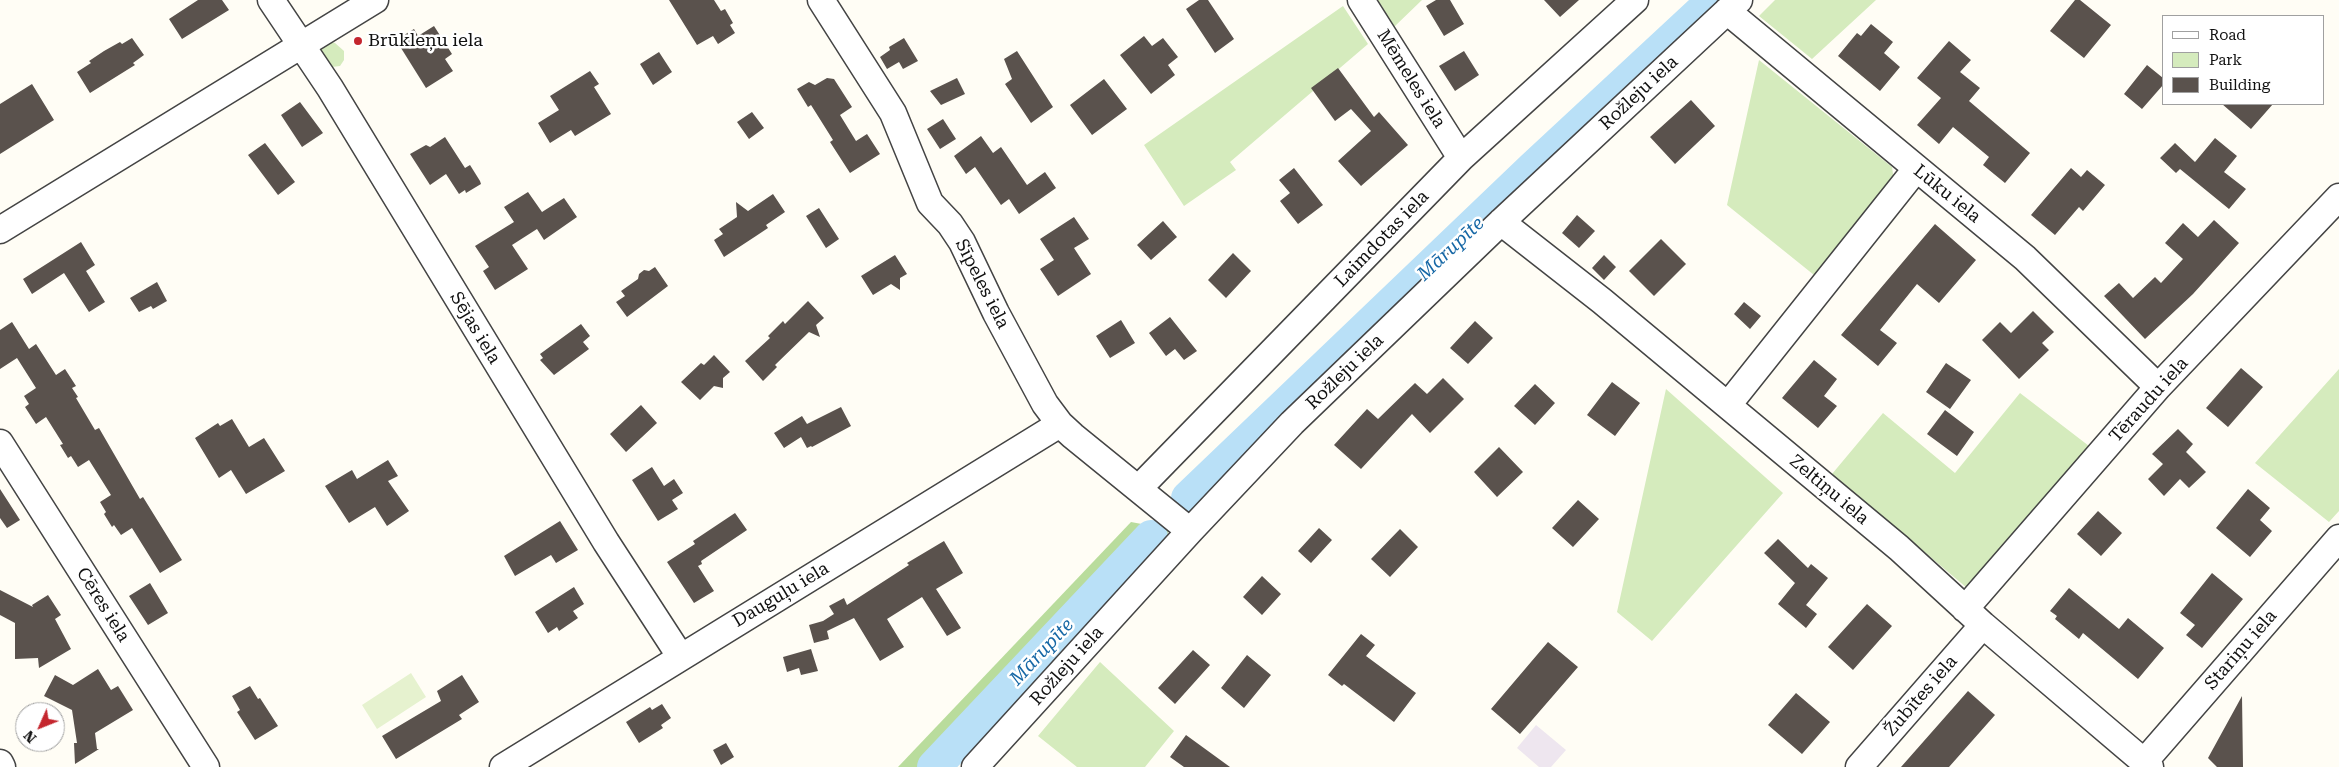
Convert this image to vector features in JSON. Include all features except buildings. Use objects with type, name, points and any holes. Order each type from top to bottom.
[{"type":"street","name":"Sējas iela","points":[[272,0],[300,46],[330,88],[606,542],[680,656]]},
{"type":"street","points":[[0,230],[375,0]]},
{"type":"street","name":"Sīpeles iela","points":[[821,0],[893,113],[930,203],[950,224],[962,242],[996,314],[1045,404],[1060,424],[1190,531]]},
{"type":"street","name":"Mēmeles iela","points":[[1361,0],[1461,158]]},
{"type":"street","name":"Laimdotas iela","points":[[1139,488],[1461,158],[1635,0]]},
{"type":"street","name":"Lūku iela","points":[[1733,5],[1916,169],[2026,258],[2158,387]]},
{"type":"street","name":"Rožleju iela","points":[[975,767],[1190,531],[1292,424],[1501,222],[1733,5]]},
{"type":"street","points":[[1728,405],[1916,169]]},
{"type":"street","name":"Tēraudu iela","points":[[1974,617],[2158,387],[2339,197]]},
{"type":"street","name":"Zeltiņu iela","points":[[1501,222],[1728,405],[1899,548],[1974,617],[2147,764]]},
{"type":"street","name":"Dauguļu iela","points":[[503,767],[680,656],[1060,424]]},
{"type":"street","name":"Cēres iela","points":[[0,443],[206,767]]},
{"type":"street","name":"Stariņu iela","points":[[2147,764],[2339,538]]},
{"type":"street","name":"Žubītes iela","points":[[1859,767],[1974,617]]},
{"type":"street","points":[[0,763],[2,767]]},
{"type":"shaded area","points":[[1536,725],[1566,750],[1551,767],[1539,767],[1517,748]]},
{"type":"green space","points":[[1378,0],[1422,0],[1394,27]]},
{"type":"green space","points":[[1775,0],[1876,0],[1812,59],[1759,16]]},
{"type":"green space","points":[[1343,6],[1368,44],[1230,162],[1236,170],[1184,206],[1144,145]]},
{"type":"green space","points":[[328,41],[335,43],[344,51],[344,60],[340,66],[332,67],[322,59],[320,47]]},
{"type":"green space","points":[[1759,60],[1892,167],[1894,181],[1814,275],[1727,205]]},
{"type":"green space","points":[[2339,369],[2339,511],[2329,522],[2255,463]]},
{"type":"green space","points":[[1666,389],[1783,493],[1652,641],[1617,612]]},
{"type":"green space","points":[[2020,393],[2089,446],[1967,588],[1832,474],[1883,413],[1955,473]]},
{"type":"green space","points":[[1131,522],[1168,529],[1168,541],[952,767],[898,767]]},
{"type":"green space","points":[[1100,662],[1174,731],[1145,767],[1077,767],[1038,736]]},
{"type":"green space","points":[[411,673],[426,697],[377,729],[362,705]]},
{"type":"waterway","name":"Mārupīte","points":[[1188,498],[1533,168],[1714,0]]},
{"type":"waterway","name":"Mārupīte","points":[[934,767],[1151,537]]},
{"type":"place","name":"Brūkleņu iela","points":[[358,41]]}]
